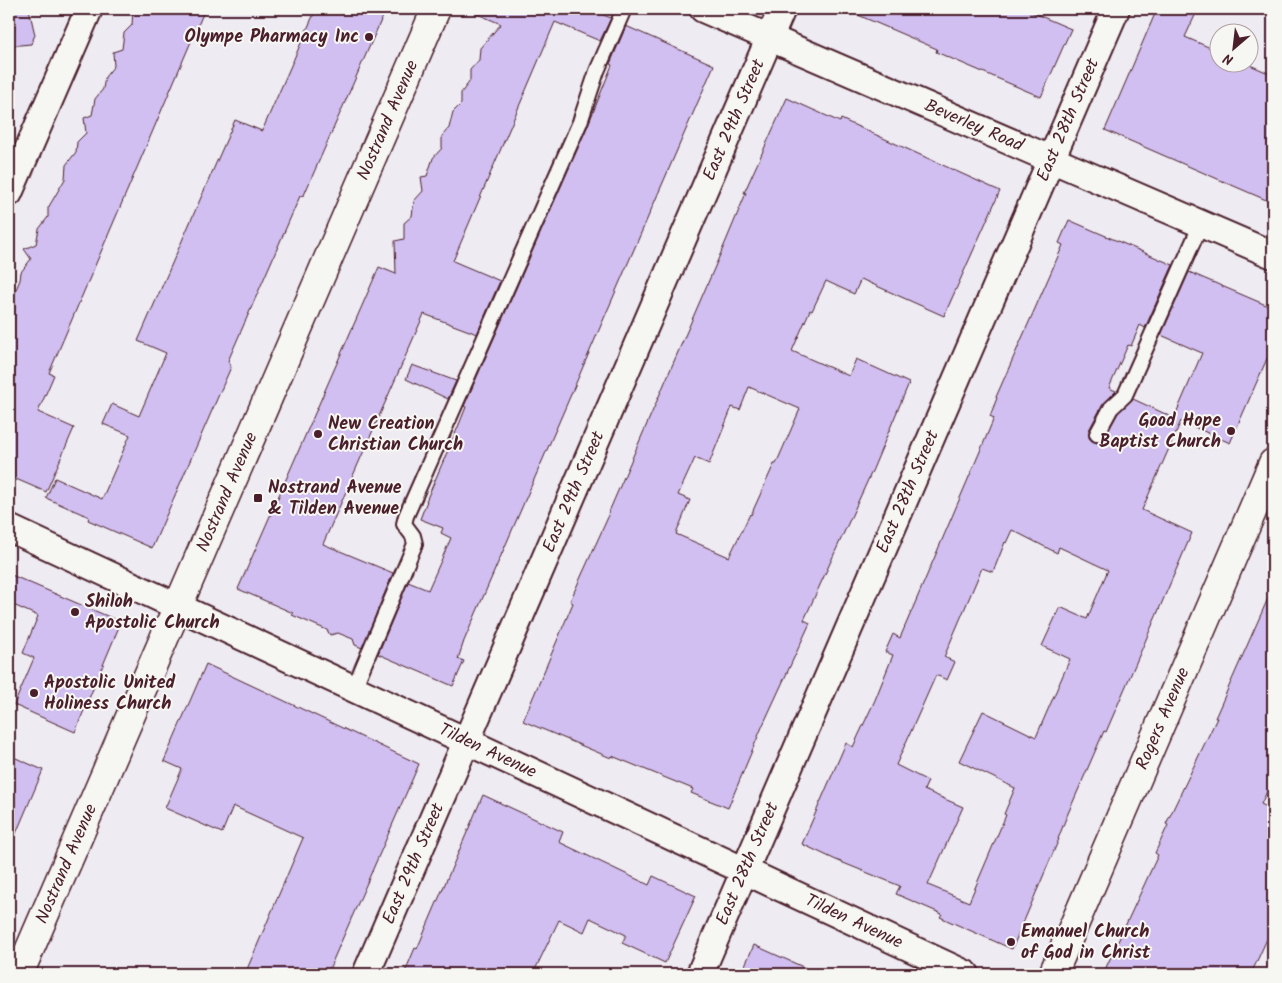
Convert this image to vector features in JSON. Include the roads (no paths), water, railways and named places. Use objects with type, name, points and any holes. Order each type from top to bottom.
[{"type":"main road","name":"Nostrand Avenue","points":[[19,974],[436,9]]},
{"type":"main road","name":"Rogers Avenue","points":[[1053,974],[1273,463]]},
{"type":"street","points":[[9,193],[88,9]]},
{"type":"street","name":"Beverley Road","points":[[703,9],[1273,255]]},
{"type":"street","name":"East 29th Street","points":[[366,974],[782,9]]},
{"type":"street","name":"East 28th Street","points":[[700,974],[1116,9]]},
{"type":"street","name":"Tilden Avenue","points":[[9,528],[966,974]]},
{"type":"lane","points":[[354,688],[416,544],[413,536],[404,524],[406,516],[580,122],[597,72],[624,9]]},
{"type":"lane","points":[[1097,434],[1111,408],[1125,395],[1201,224]]},
{"type":"place","name":"Olympe Pharmacy Inc","points":[[369,37]]},
{"type":"place","name":"Good Hope Baptist Church","points":[[1231,431]]},
{"type":"place","name":"New Creation Christian Church","points":[[318,434]]},
{"type":"place","name":"Nostrand Avenue & Tilden Avenue","points":[[258,498]]},
{"type":"place","name":"Shiloh Apostolic Church","points":[[75,612]]},
{"type":"place","name":"Apostolic United Holiness Church","points":[[34,693]]},
{"type":"place","name":"Emanuel Church of God in Christ","points":[[1011,942]]}]
